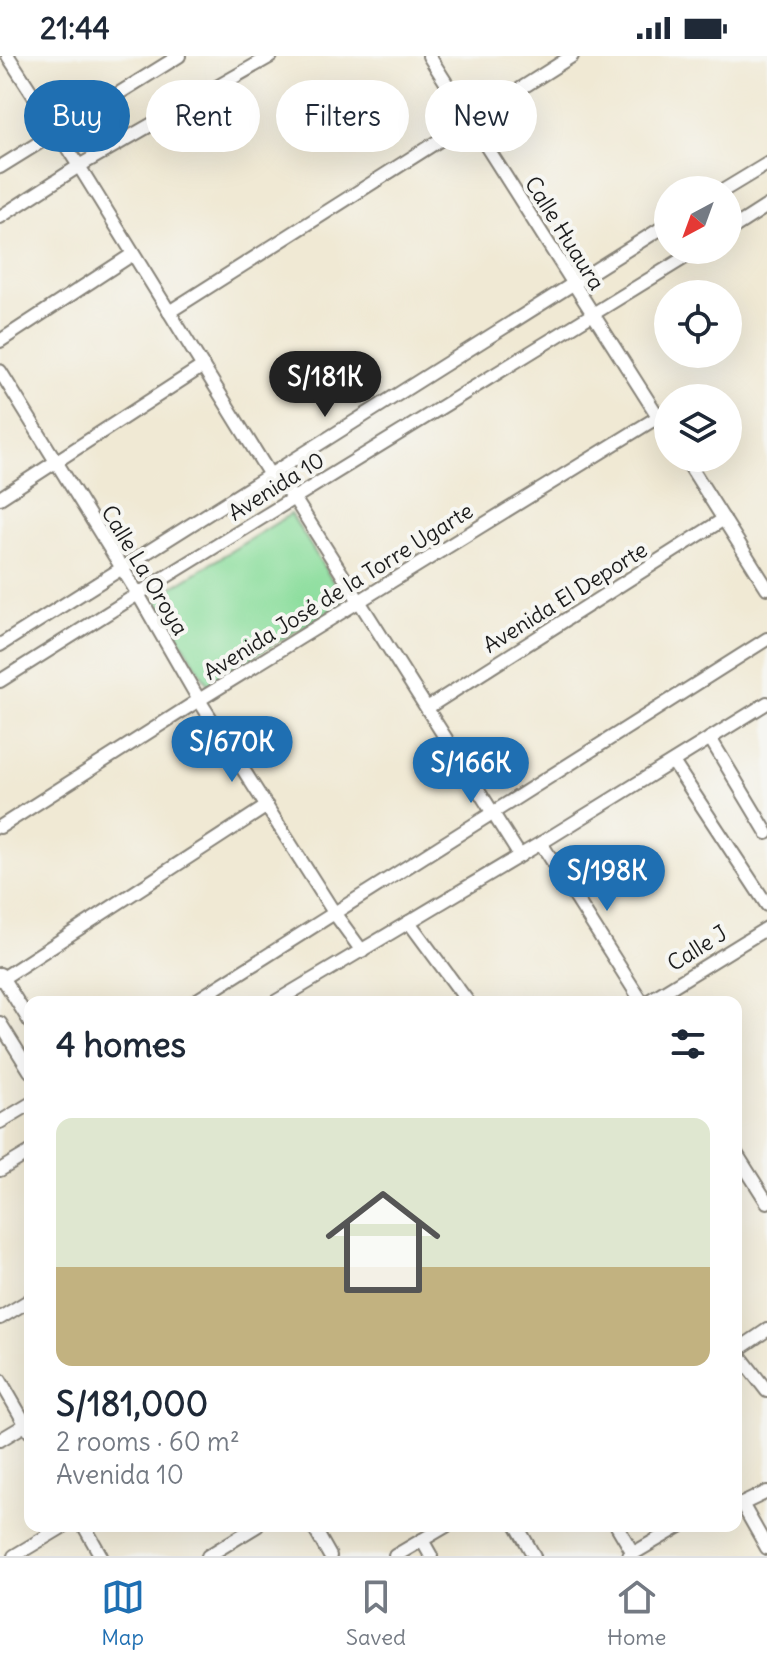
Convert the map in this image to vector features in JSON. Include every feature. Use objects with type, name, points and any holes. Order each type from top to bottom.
[{"type":"street","points":[[8,56],[24,80]]},
{"type":"street","points":[[130,87],[179,56]]},
{"type":"street","points":[[0,217],[79,166],[271,56]]},
{"type":"street","name":"Calle Huaura","points":[[429,56],[444,80]]},
{"type":"street","points":[[533,80],[572,56]]},
{"type":"street","points":[[169,312],[425,148]]},
{"type":"street","points":[[0,167],[25,152]]},
{"type":"street","points":[[70,152],[270,475],[294,498],[520,856]]},
{"type":"street","name":"Calle Huaura","points":[[489,152],[654,411]]},
{"type":"street","points":[[742,179],[767,164]]},
{"type":"street","points":[[742,222],[767,206]]},
{"type":"street","name":"Avenida 10","points":[[0,645],[654,233]]},
{"type":"street","points":[[0,341],[133,254]]},
{"type":"street","name":"Avenida 10","points":[[0,681],[674,264]]},
{"type":"street","points":[[0,498],[203,366]]},
{"type":"street","name":"Calle La Oroya","points":[[0,371],[138,594],[199,700],[335,914],[362,951]]},
{"type":"street","name":"Avenida José de la Torre Ugarte","points":[[0,827],[199,700],[654,419]]},
{"type":"street","points":[[694,472],[767,588]]},
{"type":"street","name":"Avenida El Deporte","points":[[427,708],[724,519]]},
{"type":"street","points":[[204,996],[767,639]]},
{"type":"street","points":[[285,996],[767,703]]},
{"type":"street","points":[[710,738],[767,833]]},
{"type":"street","points":[[673,762],[767,905]]},
{"type":"street","points":[[24,1013],[1,977],[267,806]]},
{"type":"street","points":[[541,843],[641,996]]},
{"type":"street","points":[[409,922],[464,996]]},
{"type":"street","name":"Calle J","points":[[655,996],[767,928]]},
{"type":"street","points":[[0,1023],[24,1061]]},
{"type":"street","points":[[0,1122],[24,1108]]},
{"type":"street","points":[[0,1170],[24,1156]]},
{"type":"street","points":[[742,1162],[767,1202]]},
{"type":"street","points":[[0,1318],[24,1304]]},
{"type":"street","points":[[742,1347],[767,1330]]},
{"type":"street","points":[[742,1359],[767,1391]]},
{"type":"street","points":[[0,1380],[24,1418]]},
{"type":"street","points":[[0,1440],[24,1428]]},
{"type":"street","points":[[742,1503],[767,1492]]},
{"type":"street","points":[[742,1509],[767,1548]]},
{"type":"street","points":[[14,1556],[54,1532]]},
{"type":"street","points":[[87,1532],[101,1556]]},
{"type":"street","points":[[208,1556],[247,1532]]},
{"type":"street","points":[[316,1532],[330,1556]]},
{"type":"street","points":[[395,1556],[436,1532]]},
{"type":"street","points":[[520,1532],[534,1556]]},
{"type":"street","points":[[620,1532],[631,1555],[649,1551],[673,1532]]},
{"type":"street","points":[[422,1540],[431,1556]]},
{"type":"green space","points":[[291,514],[345,601],[208,685],[155,598]]}]
